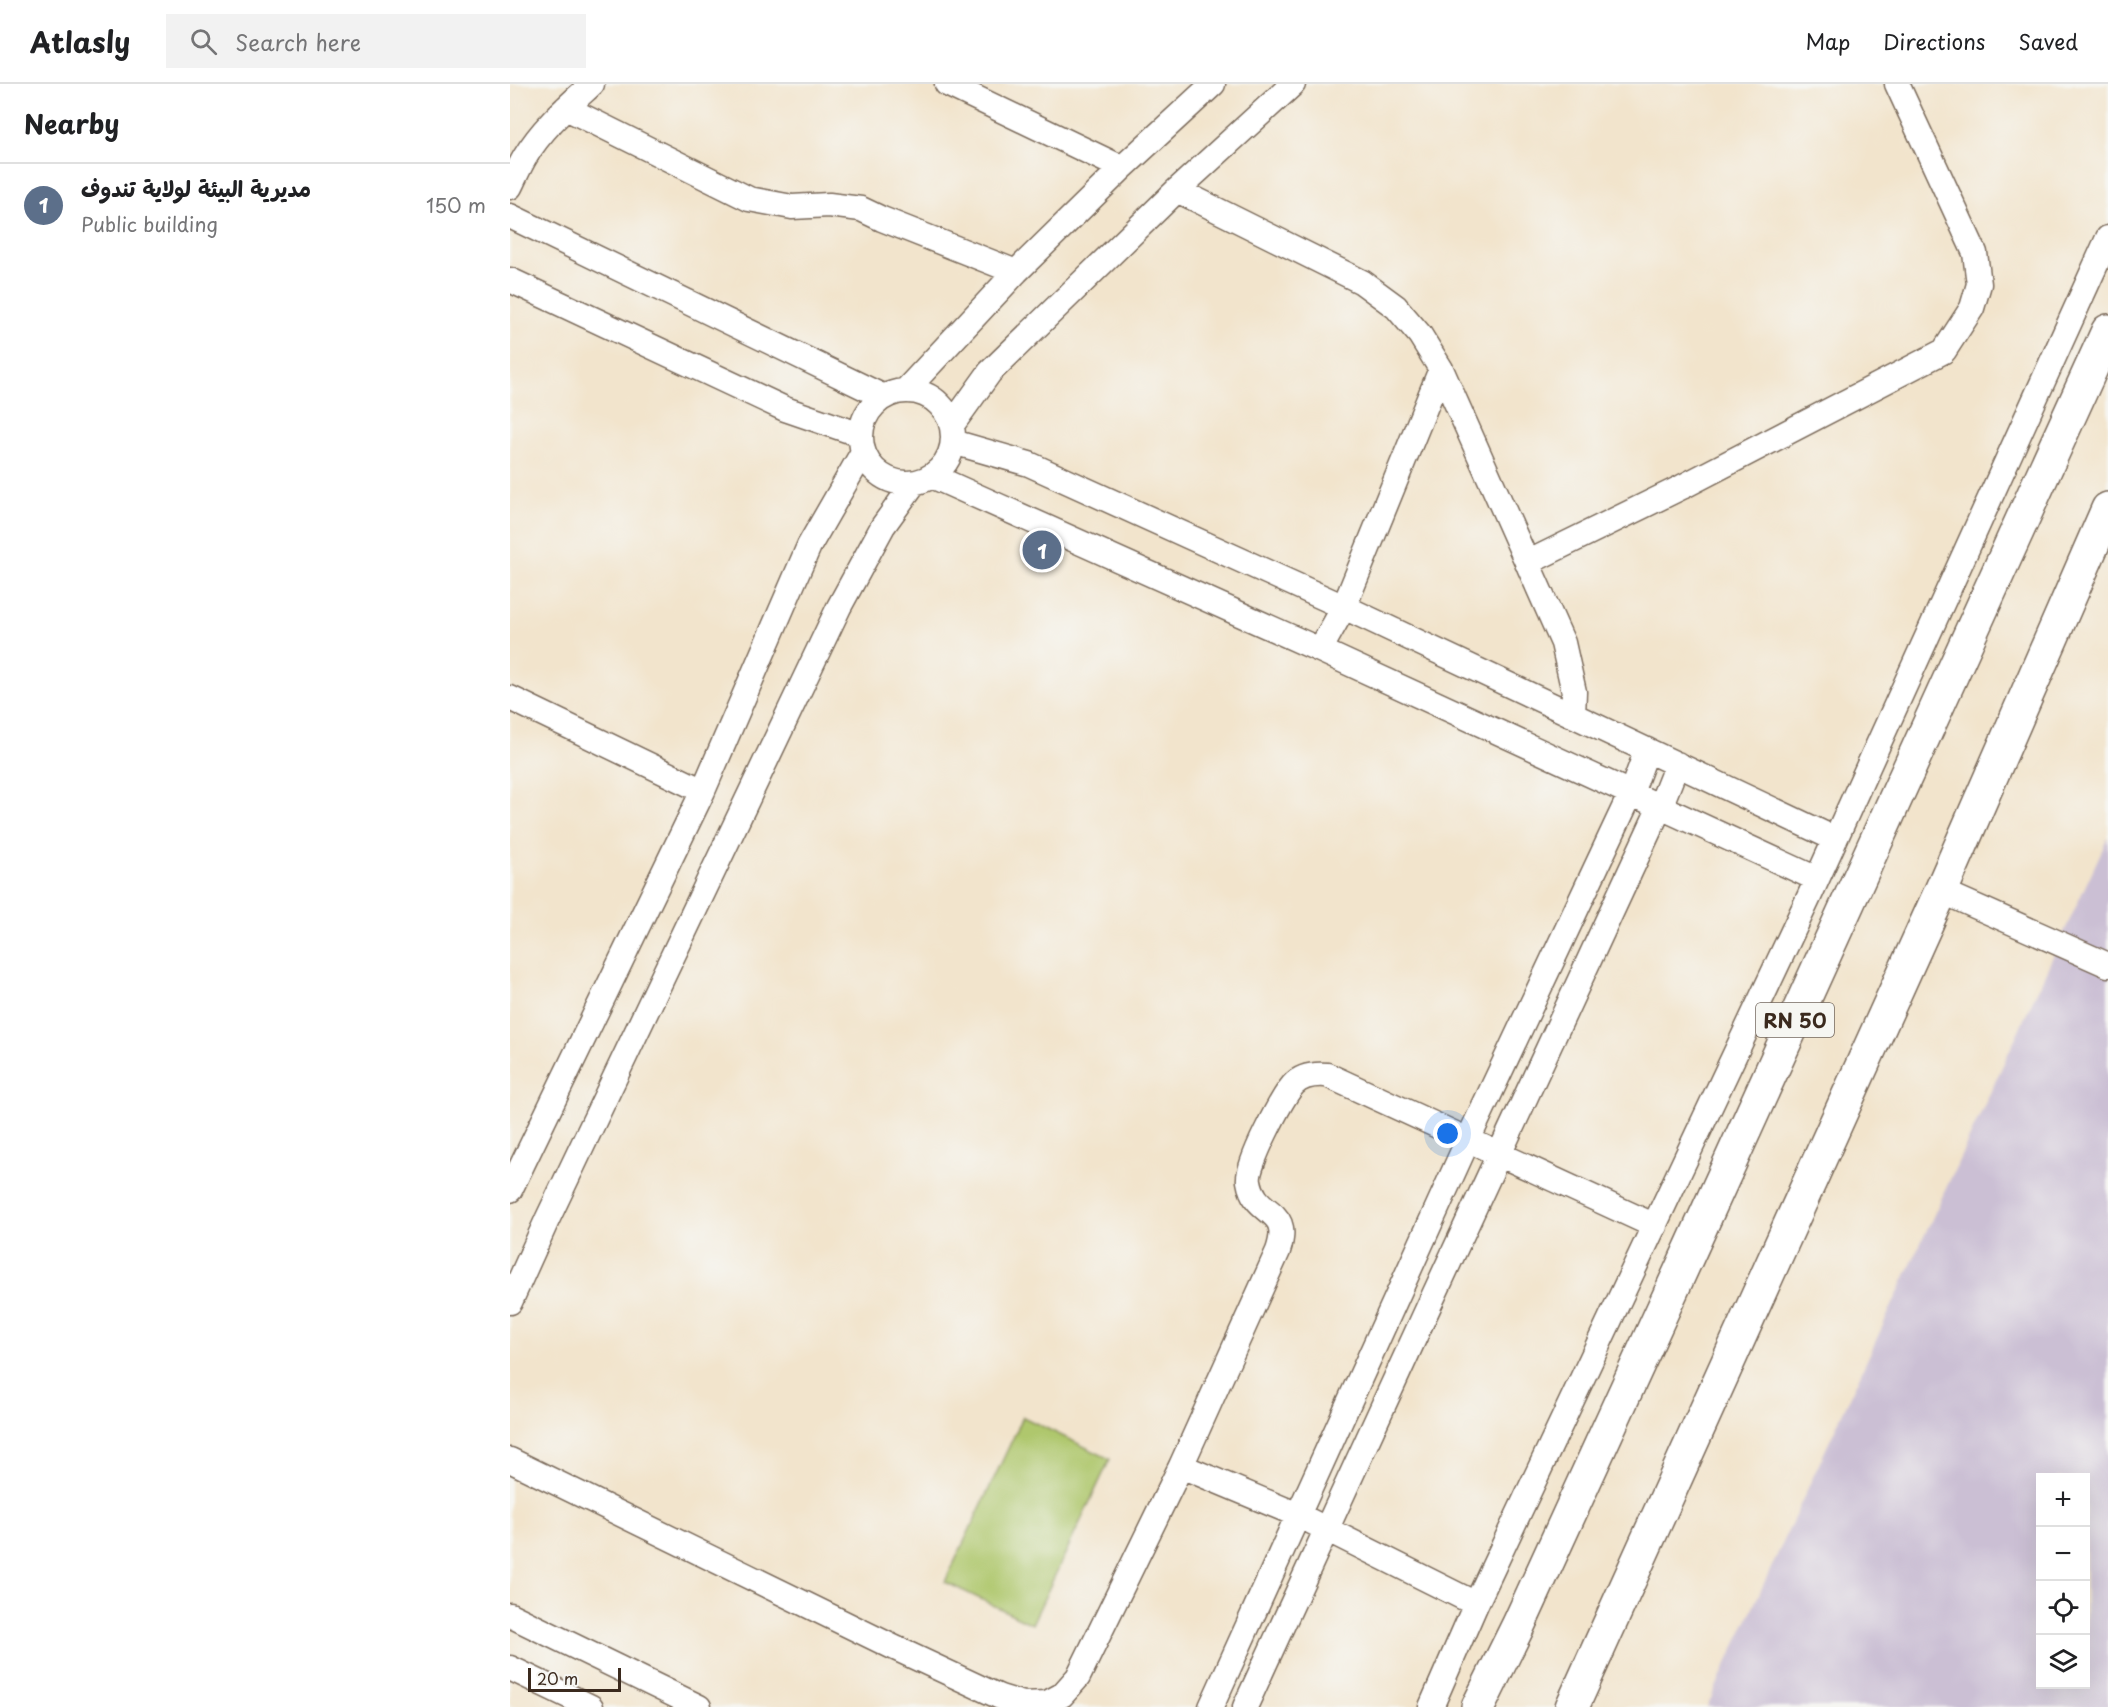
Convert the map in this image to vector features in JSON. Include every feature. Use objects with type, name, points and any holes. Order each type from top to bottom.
[{"type":"main road","name":"RN 50","points":[[1478,1707],[1519,1624],[2108,331]]},
{"type":"main road","points":[[1572,1707],[1941,891],[2108,509]]},
{"type":"street","points":[[510,187],[524,158],[538,139],[592,84]]},
{"type":"street","points":[[947,84],[1122,168]]},
{"type":"street","points":[[1213,84],[1122,168],[894,394],[874,404],[863,423],[862,443],[869,463],[884,476],[901,483],[923,479],[1320,650],[1817,879]]},
{"type":"street","points":[[510,1302],[839,607],[883,526],[923,479],[946,462],[952,434],[990,372],[1178,190],[1293,84]]},
{"type":"street","points":[[1527,562],[1682,487],[1944,351],[1972,308],[1979,284],[1975,253],[1897,84]]},
{"type":"street","points":[[566,108],[749,199],[792,207],[830,205],[861,209],[1016,272]]},
{"type":"street","points":[[1178,190],[1362,282],[1396,307],[1420,336],[1441,369],[1563,643],[1574,692],[1573,715]]},
{"type":"street","points":[[510,193],[512,222],[894,394],[920,393],[934,399],[945,411],[952,434]]},
{"type":"street","points":[[1431,1707],[1476,1604],[1817,879],[2108,238]]},
{"type":"street","points":[[510,280],[862,443]]},
{"type":"street","points":[[1320,650],[1344,607],[1441,369]]},
{"type":"street","points":[[952,434],[1029,464],[1344,607],[1835,839]]},
{"type":"street","points":[[510,1190],[703,791],[808,546],[862,443]]},
{"type":"street","points":[[510,698],[703,791]]},
{"type":"street","points":[[1211,1707],[1468,1140],[1631,794],[1647,750]]},
{"type":"street","points":[[1245,1707],[1325,1529],[1660,807],[1677,764]]},
{"type":"street","points":[[1941,891],[2108,965]]},
{"type":"street","points":[[510,1460],[893,1647],[1000,1696],[1023,1704],[1047,1703],[1062,1695],[1078,1677],[1181,1466],[1283,1237],[1282,1224],[1274,1214],[1263,1207],[1251,1190],[1248,1178],[1250,1167],[1274,1116],[1294,1085],[1305,1077],[1315,1074],[1327,1075],[1655,1226]]},
{"type":"street","points":[[1181,1466],[1298,1515],[1476,1604]]},
{"type":"street","points":[[510,1615],[699,1707]]},
{"type":"street","points":[[510,1668],[591,1707]]},
{"type":"shaded area","points":[[2108,837],[2108,1707],[1707,1707]]},
{"type":"green space","points":[[1023,1417],[1110,1459],[1032,1624],[945,1582]]},
{"type":"place","name":"مديرية البيئة لولاية تندوف","points":[[1042,550]]}]
